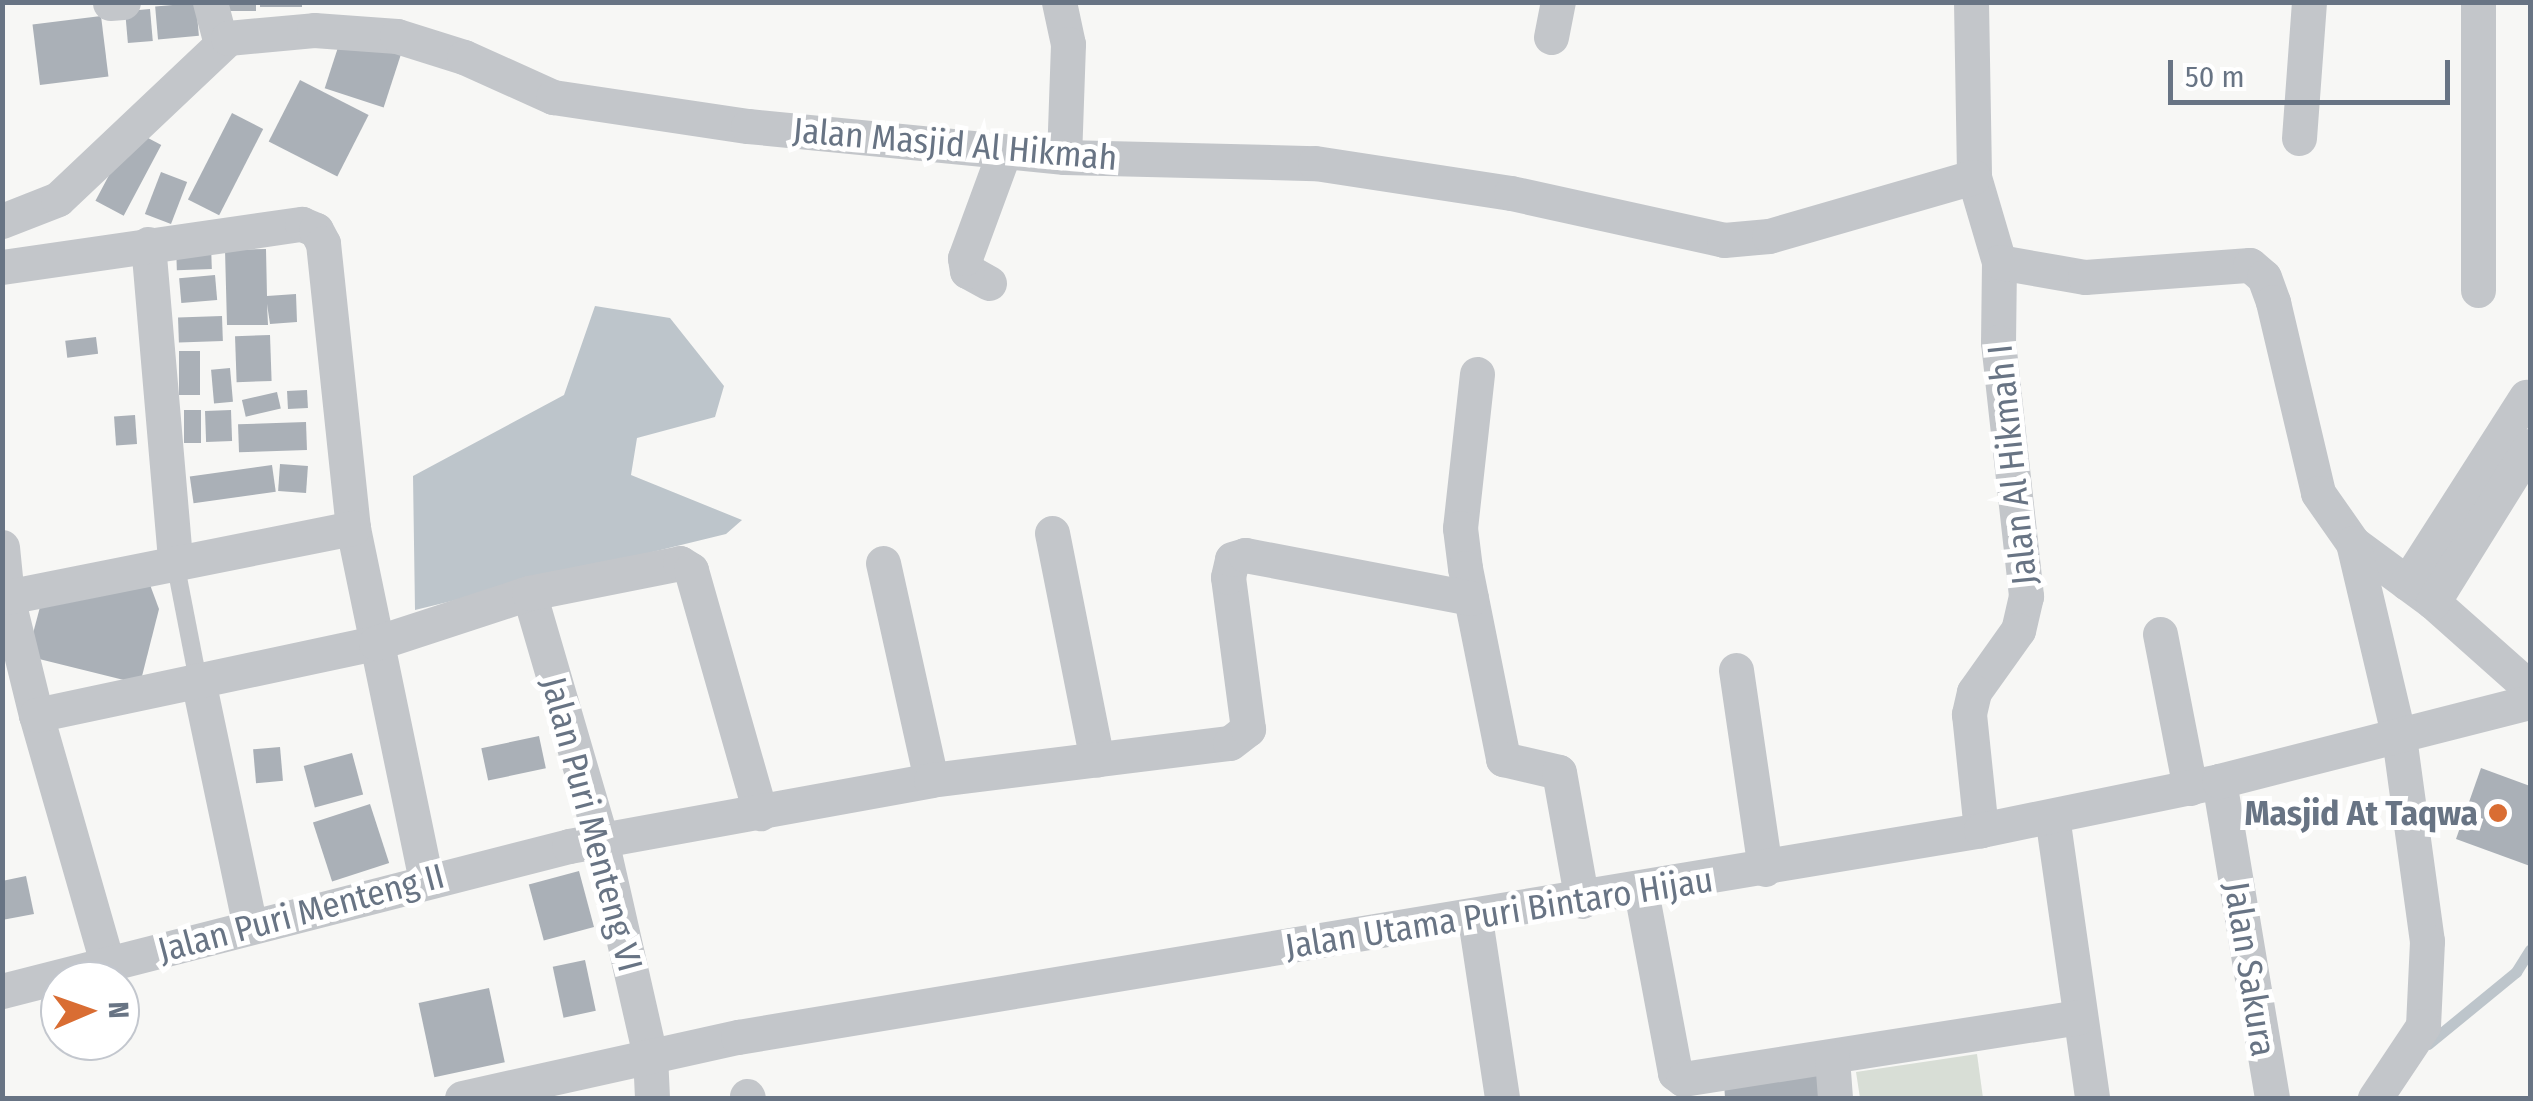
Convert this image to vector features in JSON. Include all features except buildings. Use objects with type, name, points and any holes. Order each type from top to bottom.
[{"type":"street","points":[[110,3],[123,2]]},
{"type":"street","points":[[2,220],[58,199],[221,44],[210,2]]},
{"type":"street","points":[[1059,2],[1068,44],[1064,157]]},
{"type":"street","points":[[1551,38],[1558,2]]},
{"type":"street","name":"Jalan Al Hikmah I","points":[[1971,2],[1974,177],[1999,262],[1998,342],[2026,596],[2018,630],[1971,703],[1981,830]]},
{"type":"street","points":[[2299,138],[2309,2]]},
{"type":"street","points":[[2478,2],[2478,290]]},
{"type":"street","name":"Jalan Masjid Al Hikmah","points":[[221,44],[280,31],[397,36],[464,56],[554,97],[748,126],[1004,152],[1316,164],[1511,193],[1739,241],[1974,177]]},
{"type":"street","points":[[988,282],[967,271],[965,258],[1004,152]]},
{"type":"street","points":[[2,267],[302,224],[316,230],[322,242],[352,528],[426,880]]},
{"type":"street","points":[[148,244],[175,562]]},
{"type":"street","points":[[1999,262],[2085,278],[2250,265],[2264,278],[2273,302],[2309,476],[2352,543],[2399,737],[2427,941],[2422,1026],[2374,1098]]},
{"type":"street","points":[[1478,374],[1460,528],[1503,759],[1559,772],[1582,901]]},
{"type":"street","points":[[2420,593],[2526,397]]},
{"type":"street","points":[[2420,593],[2530,446]]},
{"type":"street","points":[[7,597],[352,528]]},
{"type":"street","points":[[1052,533],[1096,760]]},
{"type":"street","points":[[2352,543],[2420,593],[2530,688]]},
{"type":"street","points":[[2,547],[7,597],[36,715],[107,961]]},
{"type":"street","name":"Jalan Puri Menteng II","points":[[116,961],[426,880],[601,840],[932,780],[1230,743],[1248,729],[1228,576],[1232,559],[1245,555],[1472,598]]},
{"type":"street","points":[[36,715],[376,643],[530,594],[664,562],[691,570],[760,813]]},
{"type":"street","points":[[883,563],[932,780]]},
{"type":"street","name":"Jalan Puri Menteng VI","points":[[530,594],[601,840],[650,1054],[652,1098]]},
{"type":"street","name":"Jalan Sakura","points":[[2160,634],[2204,784],[2272,1098]]},
{"type":"street","points":[[1736,670],[1765,869]]},
{"type":"street","points":[[198,680],[250,926]]},
{"type":"street","name":"Jalan Utama Puri Bintaro Hijau","points":[[462,1098],[561,1086],[650,1054],[1582,901],[1981,830],[2204,784],[2530,702]]},
{"type":"street","points":[[2052,816],[2092,1098]]},
{"type":"street","points":[[1641,891],[1675,1073],[1702,1080],[2078,1016]]},
{"type":"street","points":[[1475,919],[1502,1098]]},
{"type":"street","name":"Jalan Puri Menteng II","points":[[2,991],[40,981]]},
{"type":"street","points":[[1832,1058],[1835,1098]]},
{"type":"lane","points":[[175,562],[198,680]]},
{"type":"shaded area","points":[[595,306],[670,318],[724,386],[715,417],[637,438],[631,475],[742,520],[726,534],[415,610],[413,476],[564,395]]},
{"type":"shaded area","points":[[1977,1054],[1983,1098],[1860,1098],[1856,1072]]},
{"type":"waterway","points":[[2428,1044],[2516,972],[2530,950]]},
{"type":"place","name":"Masjid At Taqwa","points":[[2498,813]]}]
